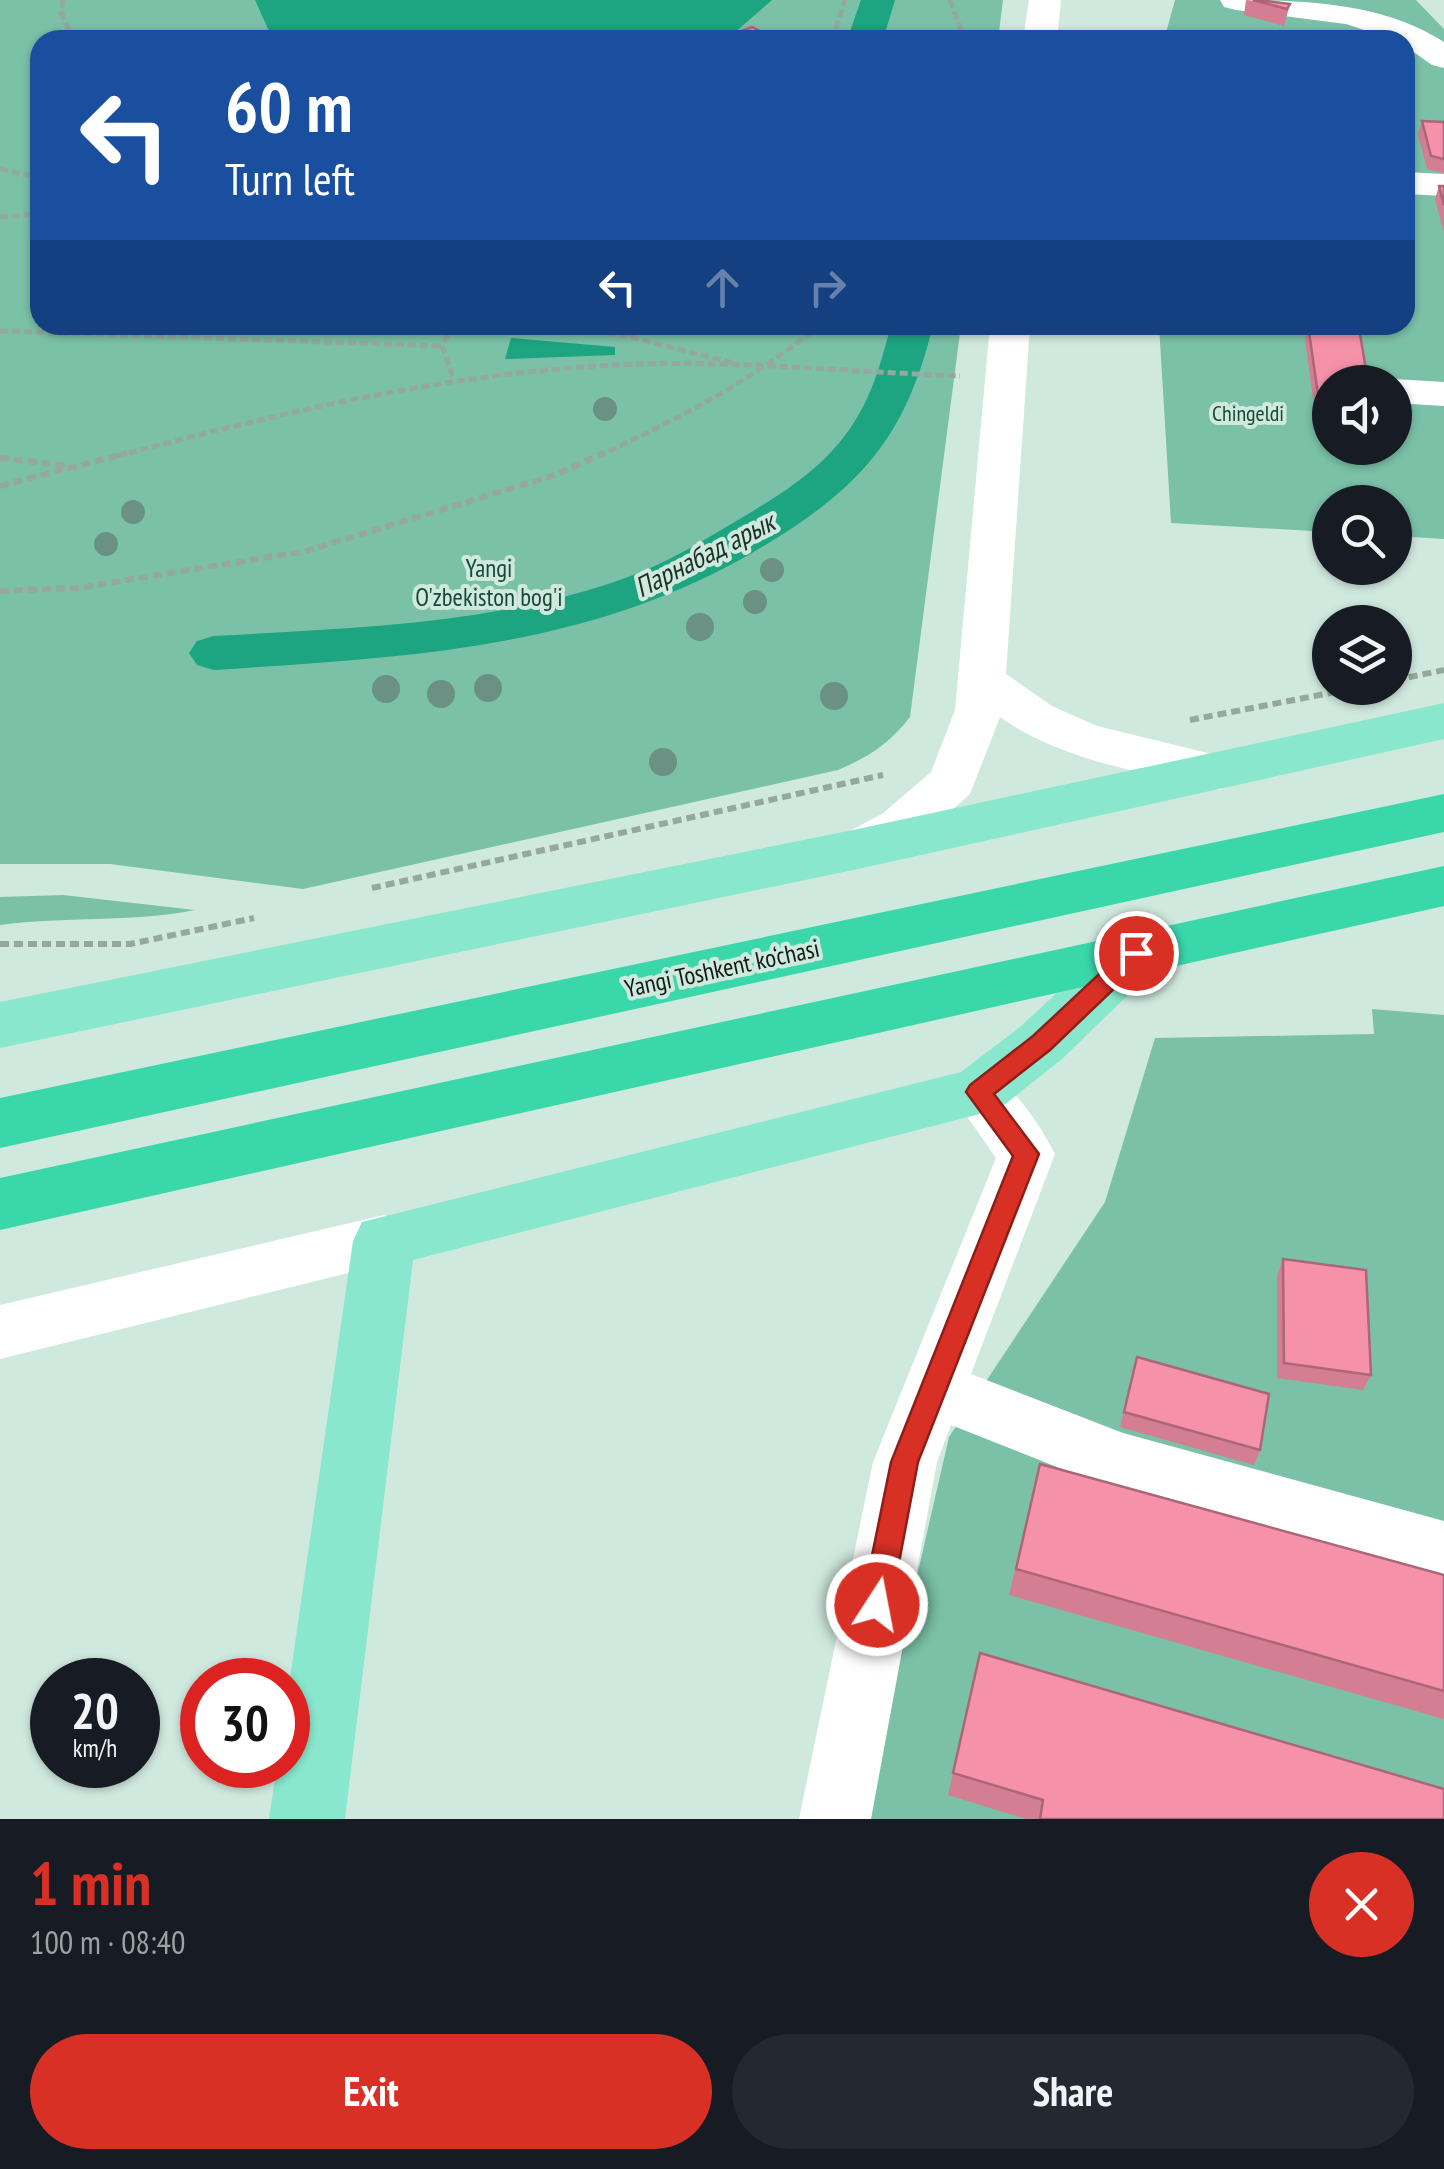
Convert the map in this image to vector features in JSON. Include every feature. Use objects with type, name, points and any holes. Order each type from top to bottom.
[{"type":"highway","name":"Yangi Toshkent ko‘chasi","points":[[0,1123],[1444,813]]},
{"type":"highway","points":[[0,1204],[1444,886]]},
{"type":"main road","points":[[0,1025],[858,849],[1444,720]]},
{"type":"main road","points":[[307,1819],[384,1241],[978,1092],[1042,1043],[1136,953]]},
{"type":"street","points":[[1041,30],[1045,0]]},
{"type":"street","points":[[1236,0],[1367,18],[1399,30]]},
{"type":"street","points":[[1415,36],[1444,58]]},
{"type":"street","points":[[1415,184],[1444,185]]},
{"type":"street","points":[[858,849],[900,827],[952,781],[979,710],[1009,335]]},
{"type":"street","points":[[1412,392],[1444,394]]},
{"type":"street","points":[[983,681],[1035,718],[1084,740],[1218,772]]},
{"type":"street","points":[[835,1819],[904,1462],[1026,1154],[978,1092]]},
{"type":"street","points":[[0,1332],[384,1241]]},
{"type":"street","points":[[934,1389],[1123,1462],[1444,1553]]},
{"type":"path","points":[[63,0],[62,12],[69,30]]},
{"type":"path","points":[[835,30],[845,0]]},
{"type":"path","points":[[950,0],[960,30]]},
{"type":"path","points":[[0,169],[30,176]]},
{"type":"path","points":[[0,217],[30,215]]},
{"type":"path","points":[[0,331],[30,332]]},
{"type":"path","points":[[118,335],[442,346]]},
{"type":"path","points":[[448,335],[442,346],[454,380]]},
{"type":"path","points":[[616,335],[745,366]]},
{"type":"path","points":[[0,591],[78,588],[306,551],[555,475],[652,431],[769,367],[808,335]]},
{"type":"path","points":[[0,486],[274,416],[454,380],[641,364],[939,375]]},
{"type":"path","points":[[0,458],[72,466]]},
{"type":"path","points":[[1412,677],[1444,670]]},
{"type":"path","points":[[1187,721],[1312,697]]},
{"type":"path","points":[[372,888],[902,771]]},
{"type":"path","points":[[0,944],[130,944],[254,918]]},
{"type":"green space","name":"Yangi O'zbekiston bog'i","points":[[0,0],[1003,0],[999,30],[30,30],[30,335],[960,335],[910,717],[895,734],[860,760],[838,770],[303,889],[110,864],[0,864]]},
{"type":"green space","name":"Chingeldi","points":[[1175,0],[1416,0],[1444,29],[1444,539],[1412,537],[1412,485],[1312,485],[1312,531],[1171,523],[1160,335],[1415,335],[1415,30],[1167,30]]},
{"type":"green space","points":[[63,895],[195,910],[146,917],[0,925],[0,897]]},
{"type":"green space","points":[[1372,1009],[1444,1015],[1444,1819],[861,1819],[949,1437],[1105,1202],[1155,1038],[1374,1034]]},
{"type":"shaded area","points":[[255,0],[772,0],[738,30],[268,30]]},
{"type":"shaded area","points":[[511,338],[615,347],[615,355],[505,359]]},
{"type":"building","points":[[1253,0],[1259,0],[1290,4],[1287,9]]},
{"type":"building","points":[[1422,121],[1444,122],[1444,159],[1431,156]]},
{"type":"building","points":[[1309,335],[1360,335],[1365,365],[1314,365]]},
{"type":"building","points":[[1283,1259],[1366,1270],[1371,1375],[1284,1363]]},
{"type":"building","points":[[1137,1357],[1269,1394],[1260,1450],[1124,1412]]},
{"type":"building","points":[[1040,1464],[1444,1575],[1444,1691],[1016,1569]]},
{"type":"building","points":[[980,1653],[1444,1789],[1444,1819],[1040,1819],[1043,1800],[953,1773]]},
{"type":"waterway","name":"Парнабад арык","points":[[868,30],[878,0]]},
{"type":"waterway","name":"Парнабад арык","points":[[214,653],[377,642],[485,629],[591,606],[669,578],[778,516],[833,475],[874,427],[890,398],[909,335]]},
{"type":"route","points":[[877,1605],[904,1462],[1026,1154],[978,1092],[1042,1043],[1136,953]]}]
